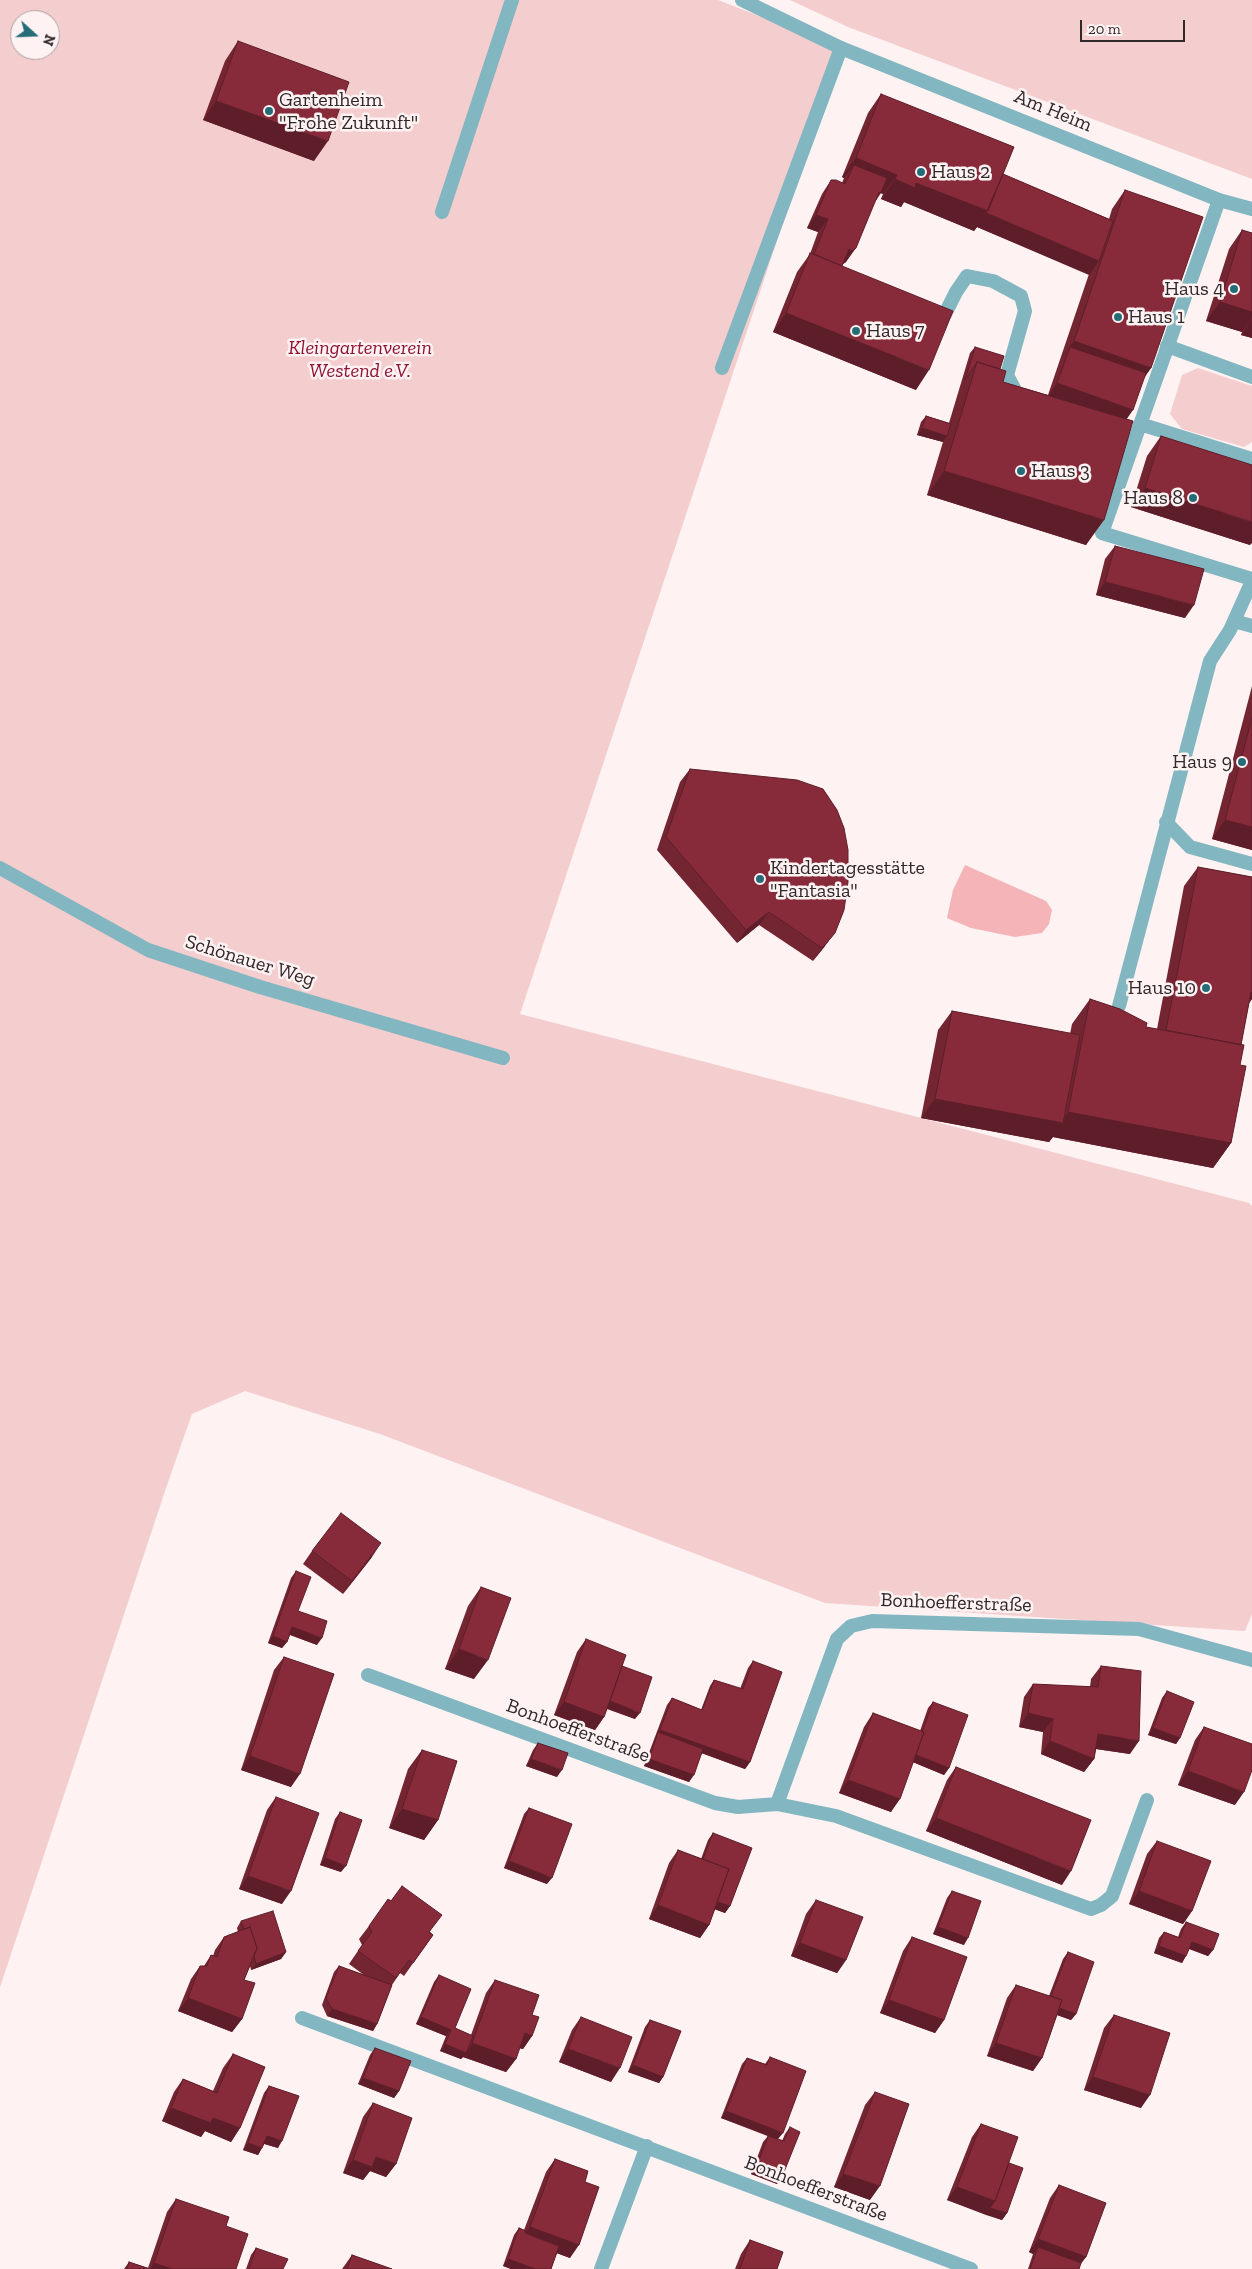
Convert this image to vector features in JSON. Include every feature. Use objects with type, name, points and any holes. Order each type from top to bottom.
[{"type":"street","points":[[442,212],[512,0]]},
{"type":"street","name":"Am Heim","points":[[742,0],[841,48],[1219,200],[1252,209]]},
{"type":"street","points":[[722,368],[841,48]]},
{"type":"street","points":[[1119,1006],[1210,661],[1234,621],[1252,580],[1102,534],[1130,439],[1140,424],[1219,200]]},
{"type":"street","points":[[945,314],[967,276],[993,281],[1021,296],[1025,312],[1007,375],[1017,398],[1035,404]]},
{"type":"street","points":[[1167,346],[1252,377]]},
{"type":"street","points":[[1140,424],[1252,459]]},
{"type":"street","points":[[1234,621],[1252,626]]},
{"type":"street","points":[[1166,822],[1190,847],[1252,864]]},
{"type":"street","name":"Schönauer Weg","points":[[0,868],[148,950],[260,986],[503,1058]]},
{"type":"street","name":"Bonhoefferstraße","points":[[777,1804],[837,1638],[851,1626],[872,1620],[1139,1628],[1252,1660]]},
{"type":"street","name":"Bonhoefferstraße","points":[[368,1675],[715,1803],[738,1806],[777,1804],[836,1816],[1091,1909],[1101,1905],[1112,1896],[1147,1800]]},
{"type":"street","name":"Bonhoefferstraße","points":[[302,2018],[971,2269]]},
{"type":"street","points":[[601,2269],[647,2146]]},
{"type":"green space","name":"Kleingartenverein Westend e.V.","points":[[0,0],[718,0],[841,48],[520,1014],[1249,1203],[1252,1206],[1252,1614],[1245,1631],[825,1603],[380,1434],[245,1391],[192,1414],[0,1987]]},
{"type":"green space","points":[[790,0],[1252,0],[1252,179],[848,27]]},
{"type":"green space","points":[[1198,368],[1252,386],[1252,442],[1244,447],[1182,429],[1170,414],[1182,375]]},
{"type":"shaded area","points":[[965,865],[1046,901],[1052,910],[1049,924],[1042,933],[1015,937],[971,928],[947,918],[953,890]]},
{"type":"building","name":"Gartenheim \"Frohe Zukunft\"","points":[[238,41],[349,82],[328,141],[216,101]]},
{"type":"building","name":"Haus 2","points":[[881,94],[1014,147],[988,211],[916,183],[915,188],[895,179],[897,175],[856,158]]},
{"type":"building","points":[[854,165],[887,178],[881,193],[879,192],[856,248],[852,251],[849,249],[842,266],[814,254],[828,219],[816,215],[831,180],[845,184]]},
{"type":"building","points":[[1003,174],[1113,221],[1099,261],[986,213]]},
{"type":"building","name":"Haus 1","points":[[1125,190],[1203,217],[1151,368],[1074,341]]},
{"type":"building","points":[[1242,230],[1252,233],[1252,312],[1220,302]]},
{"type":"building","name":"Haus 7","points":[[810,253],[953,311],[929,370],[786,313]]},
{"type":"building","points":[[975,347],[1004,356],[1000,369],[977,362],[965,380]]},
{"type":"building","points":[[1070,347],[1146,373],[1133,410],[1057,383]]},
{"type":"building","name":"Haus 3","points":[[977,362],[1006,371],[1003,382],[1133,421],[1104,520],[944,471]]},
{"type":"building","points":[[926,416],[951,424],[947,436],[922,428]]},
{"type":"building","points":[[1161,436],[1252,465],[1252,522],[1145,488]]},
{"type":"building","points":[[1115,546],[1204,569],[1194,605],[1105,582]]},
{"type":"building","points":[[1252,718],[1252,827],[1225,820]]},
{"type":"building","name":"Kindertagesstätte \"Fantasia\"","points":[[690,769],[797,780],[823,789],[837,810],[844,828],[848,850],[848,882],[844,910],[835,933],[822,948],[769,912],[746,930],[666,837]]},
{"type":"building","name":"Haus 10","points":[[1198,867],[1252,877],[1252,993],[1241,1045],[1166,1030]]},
{"type":"building","points":[[1090,999],[1120,1009],[1147,1023],[1146,1027],[1244,1045],[1240,1065],[1246,1066],[1231,1143],[1068,1112]]},
{"type":"building","points":[[952,1011],[1080,1035],[1063,1123],[935,1099]]},
{"type":"building","points":[[341,1513],[381,1543],[352,1581],[312,1551]]},
{"type":"building","points":[[296,1571],[311,1577],[298,1611],[327,1621],[322,1638],[292,1627],[287,1642],[273,1636]]},
{"type":"building","points":[[481,1587],[511,1598],[488,1660],[459,1649]]},
{"type":"building","points":[[586,1639],[626,1655],[604,1717],[564,1702]]},
{"type":"building","points":[[284,1657],[334,1674],[300,1774],[250,1756]]},
{"type":"building","points":[[753,1661],[782,1672],[750,1762],[660,1730],[672,1698],[702,1710],[714,1680],[743,1689]]},
{"type":"building","points":[[622,1666],[652,1677],[640,1713],[610,1701]]},
{"type":"building","points":[[1101,1666],[1141,1671],[1139,1741],[1098,1734],[1094,1759],[1050,1741],[1053,1719],[1028,1713],[1033,1684],[1098,1687]]},
{"type":"building","points":[[1167,1691],[1194,1702],[1180,1738],[1153,1728]]},
{"type":"building","points":[[933,1702],[968,1715],[949,1768],[916,1755]]},
{"type":"building","points":[[873,1713],[924,1732],[900,1799],[848,1780]]},
{"type":"building","points":[[1204,1727],[1252,1744],[1252,1770],[1244,1792],[1188,1771]]},
{"type":"building","points":[[658,1732],[703,1749],[694,1775],[649,1759]]},
{"type":"building","points":[[538,1743],[568,1753],[562,1770],[531,1759]]},
{"type":"building","points":[[422,1750],[457,1761],[438,1820],[402,1809]]},
{"type":"building","points":[[956,1767],[1091,1820],[1071,1871],[936,1818]]},
{"type":"building","points":[[276,1797],[319,1813],[291,1891],[248,1876]]},
{"type":"building","points":[[529,1808],[572,1824],[552,1878],[509,1861]]},
{"type":"building","points":[[340,1812],[362,1820],[346,1866],[325,1858]]},
{"type":"building","points":[[713,1833],[752,1848],[730,1906],[717,1902],[729,1869],[703,1859]]},
{"type":"building","points":[[1157,1841],[1211,1861],[1192,1911],[1139,1891]]},
{"type":"building","points":[[678,1850],[729,1869],[709,1925],[658,1905]]},
{"type":"building","points":[[402,1886],[442,1915],[429,1932],[433,1935],[413,1963],[409,1960],[396,1978],[358,1951],[372,1932],[369,1926],[388,1899],[391,1901]]},
{"type":"building","points":[[952,1891],[981,1901],[968,1938],[938,1927]]},
{"type":"building","points":[[816,1900],[863,1917],[846,1960],[800,1943]]},
{"type":"building","points":[[273,1911],[286,1952],[256,1964],[254,1956],[257,1948],[250,1927],[244,1929],[241,1921]]},
{"type":"building","points":[[1186,1922],[1219,1934],[1213,1950],[1192,1942],[1186,1956],[1159,1946],[1164,1932],[1180,1938]]},
{"type":"building","points":[[250,1927],[257,1948],[244,1980],[255,1983],[242,2019],[188,1998],[200,1966],[207,1966],[211,1955],[217,1957],[224,1937]]},
{"type":"building","points":[[912,1937],[967,1957],[944,2020],[889,2000]]},
{"type":"building","points":[[1068,1952],[1094,1962],[1076,2014],[1059,2008],[1062,2000],[1051,1996]]},
{"type":"building","points":[[339,1966],[392,1985],[377,2024],[332,2009],[326,1998]]},
{"type":"building","points":[[439,1975],[471,1989],[455,2028],[473,2036],[466,2053],[445,2044],[451,2030],[421,2017]]},
{"type":"building","points":[[495,1980],[539,1995],[532,2015],[539,2017],[532,2036],[525,2033],[516,2059],[472,2043]]},
{"type":"building","points":[[1016,1985],[1062,2000],[1042,2058],[996,2043]]},
{"type":"building","points":[[1114,2015],[1170,2033],[1150,2095],[1093,2077]]},
{"type":"building","points":[[581,2017],[632,2037],[620,2068],[568,2049]]},
{"type":"building","points":[[650,2020],[681,2031],[663,2077],[633,2065]]},
{"type":"building","points":[[375,2048],[411,2061],[399,2091],[363,2078]]},
{"type":"building","points":[[233,2054],[265,2067],[240,2128],[213,2118],[211,2123],[171,2108],[183,2079],[217,2093]]},
{"type":"building","points":[[770,2057],[806,2071],[783,2133],[726,2111],[747,2058],[767,2065]]},
{"type":"building","points":[[269,2086],[299,2096],[282,2141],[267,2136],[262,2148],[248,2143]]},
{"type":"building","points":[[875,2092],[909,2104],[880,2186],[843,2174]]},
{"type":"building","points":[[373,2103],[412,2118],[396,2164],[376,2157],[372,2167],[353,2160]]},
{"type":"building","points":[[981,2124],[1018,2137],[995,2201],[957,2187]]},
{"type":"building","points":[[790,2127],[800,2132],[782,2177],[756,2168],[768,2136],[784,2141]]},
{"type":"building","points":[[555,2159],[588,2171],[585,2182],[599,2187],[579,2245],[530,2227]]},
{"type":"building","points":[[1009,2163],[1023,2168],[1007,2213],[990,2208],[995,2201]]},
{"type":"building","points":[[1059,2185],[1106,2203],[1086,2257],[1038,2239]]},
{"type":"building","points":[[176,2199],[229,2217],[226,2226],[248,2234],[236,2269],[172,2269],[154,2263]]},
{"type":"building","points":[[519,2228],[526,2231],[525,2233],[559,2246],[551,2269],[535,2269],[508,2259]]},
{"type":"building","points":[[750,2240],[783,2252],[777,2269],[740,2269]]},
{"type":"building","points":[[1038,2247],[1081,2263],[1079,2269],[1030,2269]]},
{"type":"building","points":[[256,2248],[288,2259],[283,2269],[249,2269]]},
{"type":"building","points":[[352,2255],[392,2269],[347,2269]]},
{"type":"building","points":[[129,2262],[150,2269],[127,2269]]},
{"type":"place","name":"Gartenheim \"Frohe Zukunft\"","points":[[269,111]]},
{"type":"place","name":"Haus 2","points":[[921,172]]},
{"type":"place","name":"Haus 4","points":[[1234,289]]},
{"type":"place","name":"Haus 1","points":[[1118,317]]},
{"type":"place","name":"Haus 7","points":[[856,331]]},
{"type":"place","name":"Haus 3","points":[[1021,471]]},
{"type":"place","name":"Haus 8","points":[[1193,498]]},
{"type":"place","name":"Haus 9","points":[[1242,762]]},
{"type":"place","name":"Kindertagesstätte \"Fantasia\"","points":[[760,879]]},
{"type":"place","name":"Haus 10","points":[[1206,988]]}]
